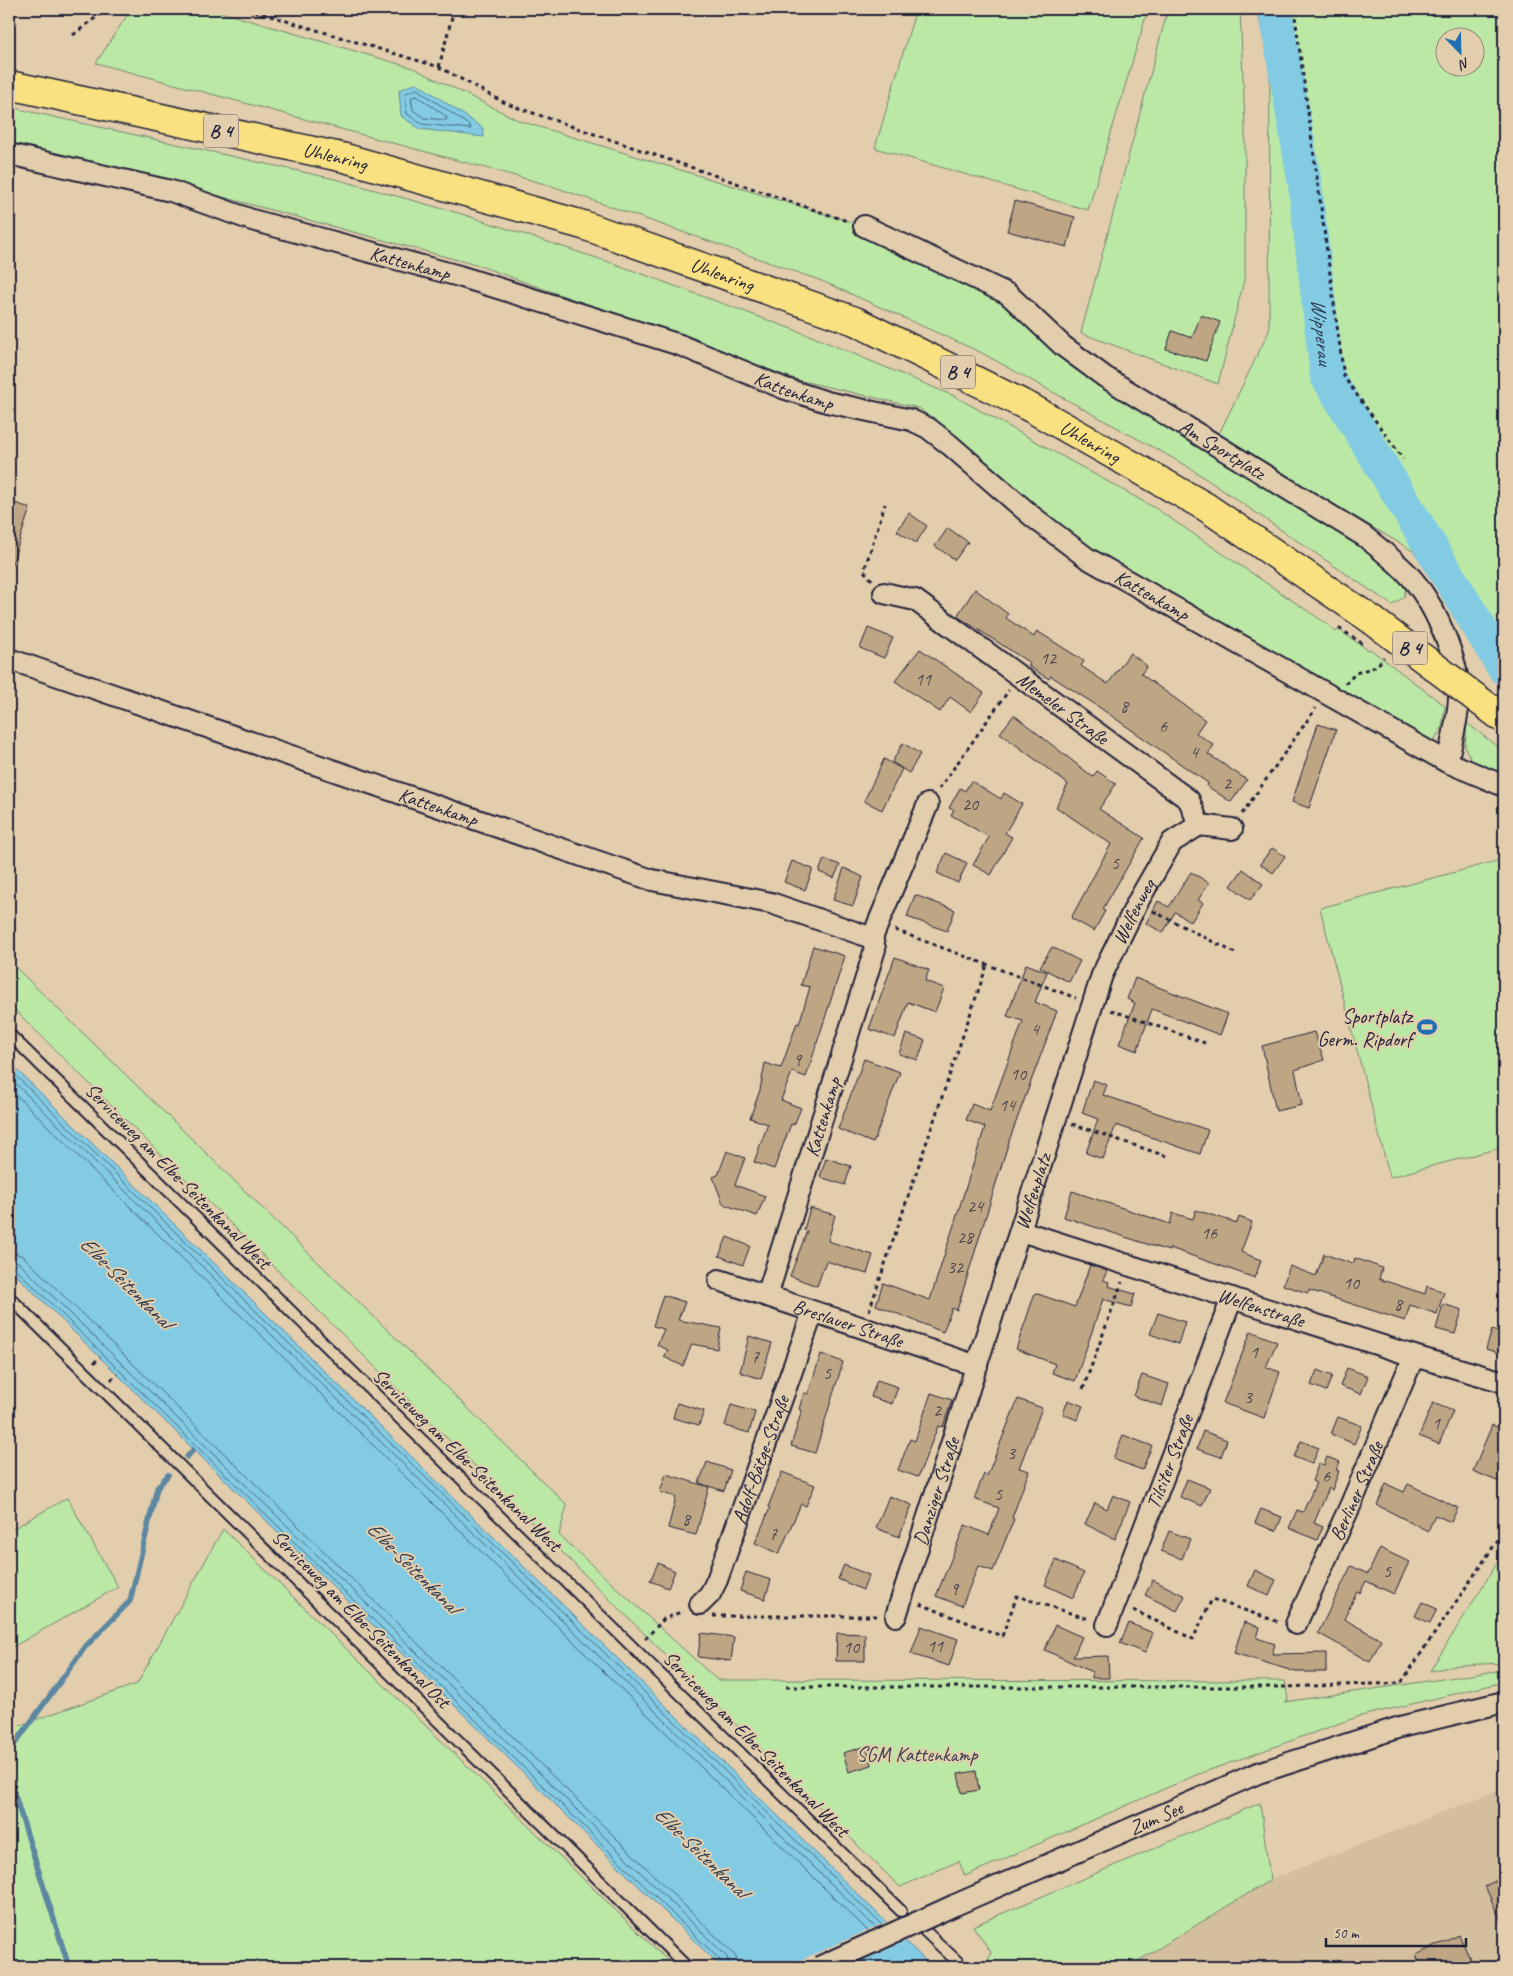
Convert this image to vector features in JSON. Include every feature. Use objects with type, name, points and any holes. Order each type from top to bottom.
[{"type":"highway","name":"Uhlenring","points":[[9,85],[354,160],[583,225],[855,321],[1031,408],[1206,507],[1372,620],[1504,719]]},
{"type":"street","name":"Kattenkamp","points":[[9,154],[171,191],[252,220],[459,276],[680,345],[783,388],[827,402],[911,420],[950,445],[1032,517],[1087,558],[1447,762],[1504,786]]},
{"type":"street","name":"Am Sportplatz","points":[[864,226],[1008,294],[1063,346],[1105,377],[1364,536],[1386,554],[1408,575],[1422,594],[1446,641],[1456,671],[1459,697],[1447,762]]},
{"type":"street","name":"Memeler Straße","points":[[884,593],[915,600],[1189,800],[1199,824]]},
{"type":"street","name":"Kattenkamp","points":[[9,659],[652,880],[770,903],[875,931]]},
{"type":"street","name":"Kattenkamp","points":[[767,1296],[875,949],[875,931],[928,804]]},
{"type":"street","points":[[1199,824],[1232,828]]},
{"type":"street","name":"Welfenweg","points":[[1090,1009],[1112,953],[1137,903],[1172,842],[1199,824]]},
{"type":"street","name":"Welfenplatz","points":[[977,1366],[1090,1009]]},
{"type":"street","name":"Welfenstraße","points":[[1021,1231],[1414,1356],[1504,1382]]},
{"type":"street","name":"Breslauer Straße","points":[[719,1280],[977,1366]]},
{"type":"street","name":"Tilsiter Straße","points":[[1107,1625],[1232,1298]]},
{"type":"street","name":"Adolf-Bätge-Straße","points":[[700,1604],[710,1594],[717,1580],[813,1312]]},
{"type":"street","name":"Berliner Straße","points":[[1296,1624],[1351,1504],[1414,1356]]},
{"type":"street","name":"Danziger Straße","points":[[896,1616],[977,1366]]},
{"type":"street","name":"Zum See","points":[[819,1967],[1258,1772],[1400,1727],[1504,1702]]},
{"type":"lane","name":"Serviceweg am Elbe-Seitenkanal West","points":[[9,1034],[901,1911]]},
{"type":"lane","name":"Serviceweg am Elbe-Seitenkanal Ost","points":[[9,1297],[687,1967]]},
{"type":"lane","points":[[925,1931],[963,1967]]},
{"type":"path","points":[[73,35],[107,9]]},
{"type":"path","points":[[247,9],[439,67],[508,104],[864,226]]},
{"type":"path","points":[[439,67],[454,9]]},
{"type":"path","points":[[1294,9],[1312,126],[1344,377],[1403,459]]},
{"type":"path","points":[[884,593],[864,571],[885,504]]},
{"type":"path","points":[[1339,628],[1368,647]]},
{"type":"path","points":[[928,804],[1018,677]]},
{"type":"path","points":[[1232,828],[1326,692]]},
{"type":"path","points":[[1137,903],[1237,954]]},
{"type":"path","points":[[875,931],[987,965],[1090,1009],[1205,1043]]},
{"type":"path","points":[[863,1328],[987,965]]},
{"type":"path","points":[[1055,1118],[1166,1156]]},
{"type":"path","points":[[1083,1389],[1129,1264]]},
{"type":"path","points":[[786,1687],[1283,1687],[1402,1683],[1504,1531]]},
{"type":"path","points":[[700,1604],[714,1617],[896,1616],[915,1602],[1002,1636],[1017,1596],[1107,1625]]},
{"type":"path","points":[[1125,1607],[1194,1638],[1212,1599],[1285,1624],[1296,1624]]},
{"type":"path","points":[[635,1649],[664,1619]]},
{"type":"shaded area","points":[[1504,1788],[1504,1967],[1128,1967],[1270,1880]]},
{"type":"green space","points":[[139,9],[210,9],[413,68],[520,121],[864,226],[988,294],[1337,529],[1402,577],[1406,587],[1404,597],[1392,605],[1187,466],[980,352],[822,281],[549,185],[96,63],[130,11]]},
{"type":"green space","points":[[916,9],[1148,9],[1088,210],[875,148]]},
{"type":"green space","points":[[1168,9],[1240,9],[1245,126],[1245,276],[1218,384],[1081,333]]},
{"type":"green space","points":[[1257,9],[1504,9],[1504,671],[1413,551],[1218,436],[1269,331],[1270,67]]},
{"type":"green space","points":[[9,107],[339,180],[465,215],[615,264],[811,336],[954,396],[1155,508],[1330,626],[1334,632],[1339,630],[1368,650],[1370,649],[1445,706],[1442,727],[1433,742],[1084,547],[919,408],[798,380],[480,266],[126,171],[9,151]]},
{"type":"green space","points":[[1467,723],[1504,752],[1504,779],[1474,766],[1465,747]]},
{"type":"green space","name":"Sportplatz Germ. Ripdorf","points":[[1501,860],[1504,873],[1504,1147],[1390,1177],[1320,908]]},
{"type":"green space","name":"SGM Kattenkamp","points":[[9,961],[567,1505],[559,1535],[717,1680],[1285,1681],[1288,1700],[1284,1702],[1504,1670],[1504,1682],[1357,1717],[1196,1775],[965,1876],[959,1861],[900,1887],[9,1004]]},
{"type":"green space","points":[[67,1498],[118,1587],[9,1649],[9,1531]]},
{"type":"green space","points":[[223,1529],[672,1965],[669,1967],[9,1967],[9,1729],[137,1684]]},
{"type":"green space","points":[[1504,1552],[1504,1663],[1459,1665],[1430,1671]]},
{"type":"green space","points":[[1260,1803],[1270,1880],[1128,1967],[986,1967],[991,1952],[973,1926]]},
{"type":"water","points":[[417,83],[483,128],[484,137],[420,129],[401,116],[399,90]]},
{"type":"water","name":"Elbe-Seitenkanal","points":[[9,1062],[932,1967],[721,1967],[9,1268]]},
{"type":"pier","points":[[888,1921],[908,1940],[848,1967],[785,1967]]},
{"type":"building","points":[[1015,201],[1075,217],[1067,247],[1007,231]]},
{"type":"building","points":[[1201,315],[1220,322],[1206,361],[1166,349],[1172,331],[1192,338]]},
{"type":"building","points":[[9,501],[30,508],[12,564],[9,563]]},
{"type":"building","points":[[909,513],[927,526],[916,543],[897,531]]},
{"type":"building","points":[[948,528],[968,542],[955,560],[935,546]]},
{"type":"building","points":[[975,589],[1008,614],[1006,618],[1034,637],[1037,631],[1084,661],[1081,666],[1108,684],[1130,653],[1147,666],[1141,674],[1205,720],[1196,733],[1214,745],[1208,754],[1247,780],[1231,802],[1207,786],[1208,783],[1093,703],[1051,676],[1049,679],[1028,666],[1030,663],[957,616]]},
{"type":"building","points":[[868,628],[893,638],[884,658],[860,648]]},
{"type":"building","points":[[920,649],[984,693],[971,712],[950,697],[940,712],[895,681]]},
{"type":"building","points":[[1014,715],[1093,777],[1097,771],[1116,784],[1099,809],[1144,838],[1103,909],[1105,911],[1094,931],[1071,918],[1111,844],[1056,807],[1068,784],[1000,733]]},
{"type":"building","points":[[1318,724],[1336,730],[1309,808],[1292,802]]},
{"type":"building","points":[[903,743],[920,754],[909,773],[892,762]]},
{"type":"building","points":[[884,759],[902,769],[882,810],[864,801]]},
{"type":"building","points":[[971,781],[1001,799],[1004,793],[1022,804],[1005,833],[1012,837],[991,875],[973,865],[989,837],[951,815],[954,810],[949,808],[960,788],[965,791]]},
{"type":"building","points":[[1272,848],[1285,856],[1273,873],[1260,864]]},
{"type":"building","points":[[946,853],[967,863],[958,883],[937,873]]},
{"type":"building","points":[[824,859],[840,865],[834,878],[819,872]]},
{"type":"building","points":[[792,861],[813,869],[805,890],[784,882]]},
{"type":"building","points":[[844,868],[863,877],[853,906],[833,900]]},
{"type":"building","points":[[1243,869],[1263,884],[1250,900],[1231,886]]},
{"type":"building","points":[[1191,872],[1209,883],[1198,900],[1203,903],[1191,922],[1175,912],[1163,933],[1146,923],[1158,901],[1169,907]]},
{"type":"building","points":[[915,895],[955,910],[947,931],[907,917]]},
{"type":"building","points":[[813,946],[845,956],[806,1077],[792,1072],[781,1100],[801,1108],[794,1125],[791,1124],[774,1169],[754,1162],[768,1124],[750,1118],[760,1090],[765,1063],[781,1068],[797,1023],[799,1024],[810,987],[801,985]]},
{"type":"building","points":[[1052,947],[1080,961],[1069,982],[1040,967]]},
{"type":"building","points":[[895,957],[929,970],[925,981],[944,988],[935,1012],[908,1002],[895,1038],[869,1029]]},
{"type":"building","points":[[1026,964],[1047,972],[1035,1002],[1057,1011],[1009,1141],[957,1310],[952,1308],[943,1332],[876,1305],[883,1283],[930,1300],[985,1127],[966,1120],[972,1104],[990,1111],[1023,1021],[1007,1016]]},
{"type":"building","points":[[1135,978],[1228,1014],[1220,1035],[1152,1009],[1137,1051],[1119,1044],[1135,1003],[1127,999]]},
{"type":"building","points":[[1314,1032],[1324,1060],[1295,1070],[1302,1105],[1276,1111],[1262,1046]]},
{"type":"building","points":[[906,1034],[925,1040],[918,1060],[899,1054]]},
{"type":"building","points":[[864,1059],[900,1072],[873,1143],[838,1129]]},
{"type":"building","points":[[1093,1080],[1107,1085],[1103,1095],[1208,1130],[1200,1154],[1116,1125],[1103,1159],[1086,1153],[1098,1119],[1082,1113]]},
{"type":"building","points":[[727,1151],[745,1158],[735,1185],[765,1196],[757,1216],[723,1204],[713,1177],[718,1175]]},
{"type":"building","points":[[826,1158],[851,1166],[845,1185],[820,1177]]},
{"type":"building","points":[[1072,1191],[1170,1224],[1173,1213],[1193,1219],[1196,1210],[1237,1223],[1239,1217],[1252,1222],[1241,1252],[1261,1260],[1255,1278],[1170,1248],[1169,1251],[1064,1217]]},
{"type":"building","points":[[810,1208],[835,1215],[828,1241],[873,1255],[867,1274],[826,1261],[817,1286],[790,1276],[807,1231],[804,1230]]},
{"type":"building","points":[[727,1237],[750,1246],[743,1265],[719,1256]]},
{"type":"building","points":[[1324,1254],[1353,1264],[1355,1258],[1382,1268],[1379,1279],[1425,1294],[1427,1286],[1444,1292],[1437,1314],[1410,1305],[1405,1321],[1309,1290],[1308,1293],[1283,1285],[1290,1266],[1316,1276]]},
{"type":"building","points":[[1090,1265],[1107,1271],[1103,1280],[1109,1282],[1108,1286],[1135,1294],[1131,1307],[1103,1299],[1075,1381],[1052,1373],[1055,1364],[1016,1349],[1035,1293],[1075,1307]]},
{"type":"building","points":[[663,1295],[685,1302],[678,1320],[721,1328],[717,1349],[692,1344],[683,1366],[664,1357],[668,1350],[657,1345],[664,1329],[653,1326]]},
{"type":"building","points":[[1443,1304],[1462,1310],[1455,1334],[1436,1329]]},
{"type":"building","points":[[1158,1313],[1185,1322],[1178,1344],[1150,1334]]},
{"type":"building","points":[[1492,1330],[1504,1334],[1504,1355],[1486,1349]]},
{"type":"building","points":[[1251,1331],[1277,1342],[1266,1367],[1280,1372],[1264,1418],[1223,1403]]},
{"type":"building","points":[[749,1336],[772,1343],[761,1379],[740,1372]]},
{"type":"building","points":[[821,1354],[843,1362],[815,1453],[791,1446],[802,1410],[799,1409],[804,1393],[808,1394]]},
{"type":"building","points":[[1347,1368],[1368,1376],[1361,1394],[1340,1386]]},
{"type":"building","points":[[1317,1370],[1332,1376],[1326,1391],[1311,1385]]},
{"type":"building","points":[[1142,1375],[1169,1384],[1162,1406],[1134,1396]]},
{"type":"building","points":[[877,1380],[898,1387],[892,1404],[871,1397]]},
{"type":"building","points":[[931,1393],[952,1400],[943,1427],[938,1426],[918,1477],[898,1470],[910,1439],[915,1441]]},
{"type":"building","points":[[1018,1399],[1042,1408],[1019,1468],[1029,1471],[1012,1518],[1014,1519],[993,1571],[978,1566],[962,1606],[936,1596],[965,1525],[989,1535],[999,1508],[974,1499],[984,1474],[987,1476]]},
{"type":"building","points":[[1068,1400],[1083,1406],[1077,1420],[1063,1414]]},
{"type":"building","points":[[677,1403],[704,1411],[699,1425],[673,1418]]},
{"type":"building","points":[[1433,1403],[1453,1411],[1439,1444],[1419,1436]]},
{"type":"building","points":[[731,1405],[755,1412],[749,1433],[725,1426]]},
{"type":"building","points":[[1338,1417],[1362,1426],[1354,1444],[1331,1434]]},
{"type":"building","points":[[1492,1425],[1504,1430],[1504,1484],[1473,1471]]},
{"type":"building","points":[[1203,1431],[1227,1440],[1221,1457],[1197,1449]]},
{"type":"building","points":[[1123,1435],[1152,1446],[1142,1470],[1113,1459]]},
{"type":"building","points":[[1301,1441],[1319,1448],[1312,1464],[1294,1457]]},
{"type":"building","points":[[1327,1457],[1340,1462],[1336,1470],[1339,1471],[1332,1490],[1329,1488],[1314,1523],[1323,1527],[1317,1540],[1289,1528],[1297,1510],[1303,1512],[1316,1483],[1312,1481],[1319,1463],[1324,1465]]},
{"type":"building","points":[[707,1462],[731,1470],[724,1491],[699,1483]]},
{"type":"building","points":[[782,1472],[815,1485],[806,1506],[801,1504],[779,1554],[755,1543],[770,1508],[768,1507]]},
{"type":"building","points":[[666,1474],[709,1487],[696,1535],[668,1528],[676,1497],[660,1492]]},
{"type":"building","points":[[1187,1479],[1210,1488],[1202,1506],[1180,1497]]},
{"type":"building","points":[[1386,1484],[1404,1492],[1408,1484],[1458,1508],[1451,1522],[1435,1515],[1428,1531],[1377,1505]]},
{"type":"building","points":[[1113,1495],[1130,1502],[1115,1539],[1085,1524],[1095,1503],[1107,1509]]},
{"type":"building","points":[[889,1496],[912,1505],[899,1537],[876,1528]]},
{"type":"building","points":[[1261,1509],[1282,1517],[1276,1531],[1255,1523]]},
{"type":"building","points":[[1169,1531],[1190,1539],[1182,1559],[1161,1551]]},
{"type":"building","points":[[1380,1548],[1409,1562],[1394,1594],[1366,1581],[1360,1593],[1357,1592],[1344,1619],[1381,1640],[1370,1662],[1318,1633],[1351,1566],[1368,1574]]},
{"type":"building","points":[[1056,1560],[1084,1573],[1073,1598],[1045,1585]]},
{"type":"building","points":[[658,1563],[675,1571],[668,1588],[650,1581]]},
{"type":"building","points":[[844,1565],[869,1575],[863,1590],[838,1579]]},
{"type":"building","points":[[1255,1570],[1276,1580],[1269,1596],[1248,1586]]},
{"type":"building","points":[[746,1572],[771,1580],[765,1599],[740,1591]]},
{"type":"building","points":[[1153,1580],[1185,1596],[1177,1611],[1145,1595]]},
{"type":"building","points":[[1422,1602],[1437,1609],[1430,1623],[1415,1616]]},
{"type":"building","points":[[1244,1622],[1260,1627],[1257,1638],[1275,1644],[1272,1654],[1326,1653],[1326,1672],[1296,1672],[1234,1653]]},
{"type":"building","points":[[1129,1623],[1153,1633],[1145,1653],[1120,1643]]},
{"type":"building","points":[[1055,1625],[1082,1637],[1073,1657],[1108,1656],[1109,1678],[1092,1678],[1092,1672],[1045,1650]]},
{"type":"building","points":[[921,1626],[958,1639],[949,1666],[911,1654]]},
{"type":"building","points":[[701,1633],[734,1637],[731,1661],[698,1657]]},
{"type":"building","points":[[837,1633],[865,1634],[865,1661],[836,1661]]},
{"type":"building","points":[[866,1746],[872,1765],[849,1772],[843,1753]]},
{"type":"building","points":[[976,1771],[979,1790],[962,1793],[958,1774]]},
{"type":"building","points":[[1504,1877],[1504,1928],[1485,1886]]},
{"type":"building","points":[[1459,1935],[1474,1967],[1421,1967],[1416,1955]]},
{"type":"waterway","name":"Wipperau","points":[[1275,9],[1305,185],[1327,376],[1504,668]]},
{"type":"waterway","points":[[187,1457],[193,1450]]},
{"type":"waterway","points":[[9,1752],[86,1646],[130,1601],[157,1488],[168,1475]]},
{"type":"waterway","points":[[9,1777],[69,1967]]},
{"type":"place","name":"Sportplatz Germ. Ripdorf","points":[[1427,1027]]}]
